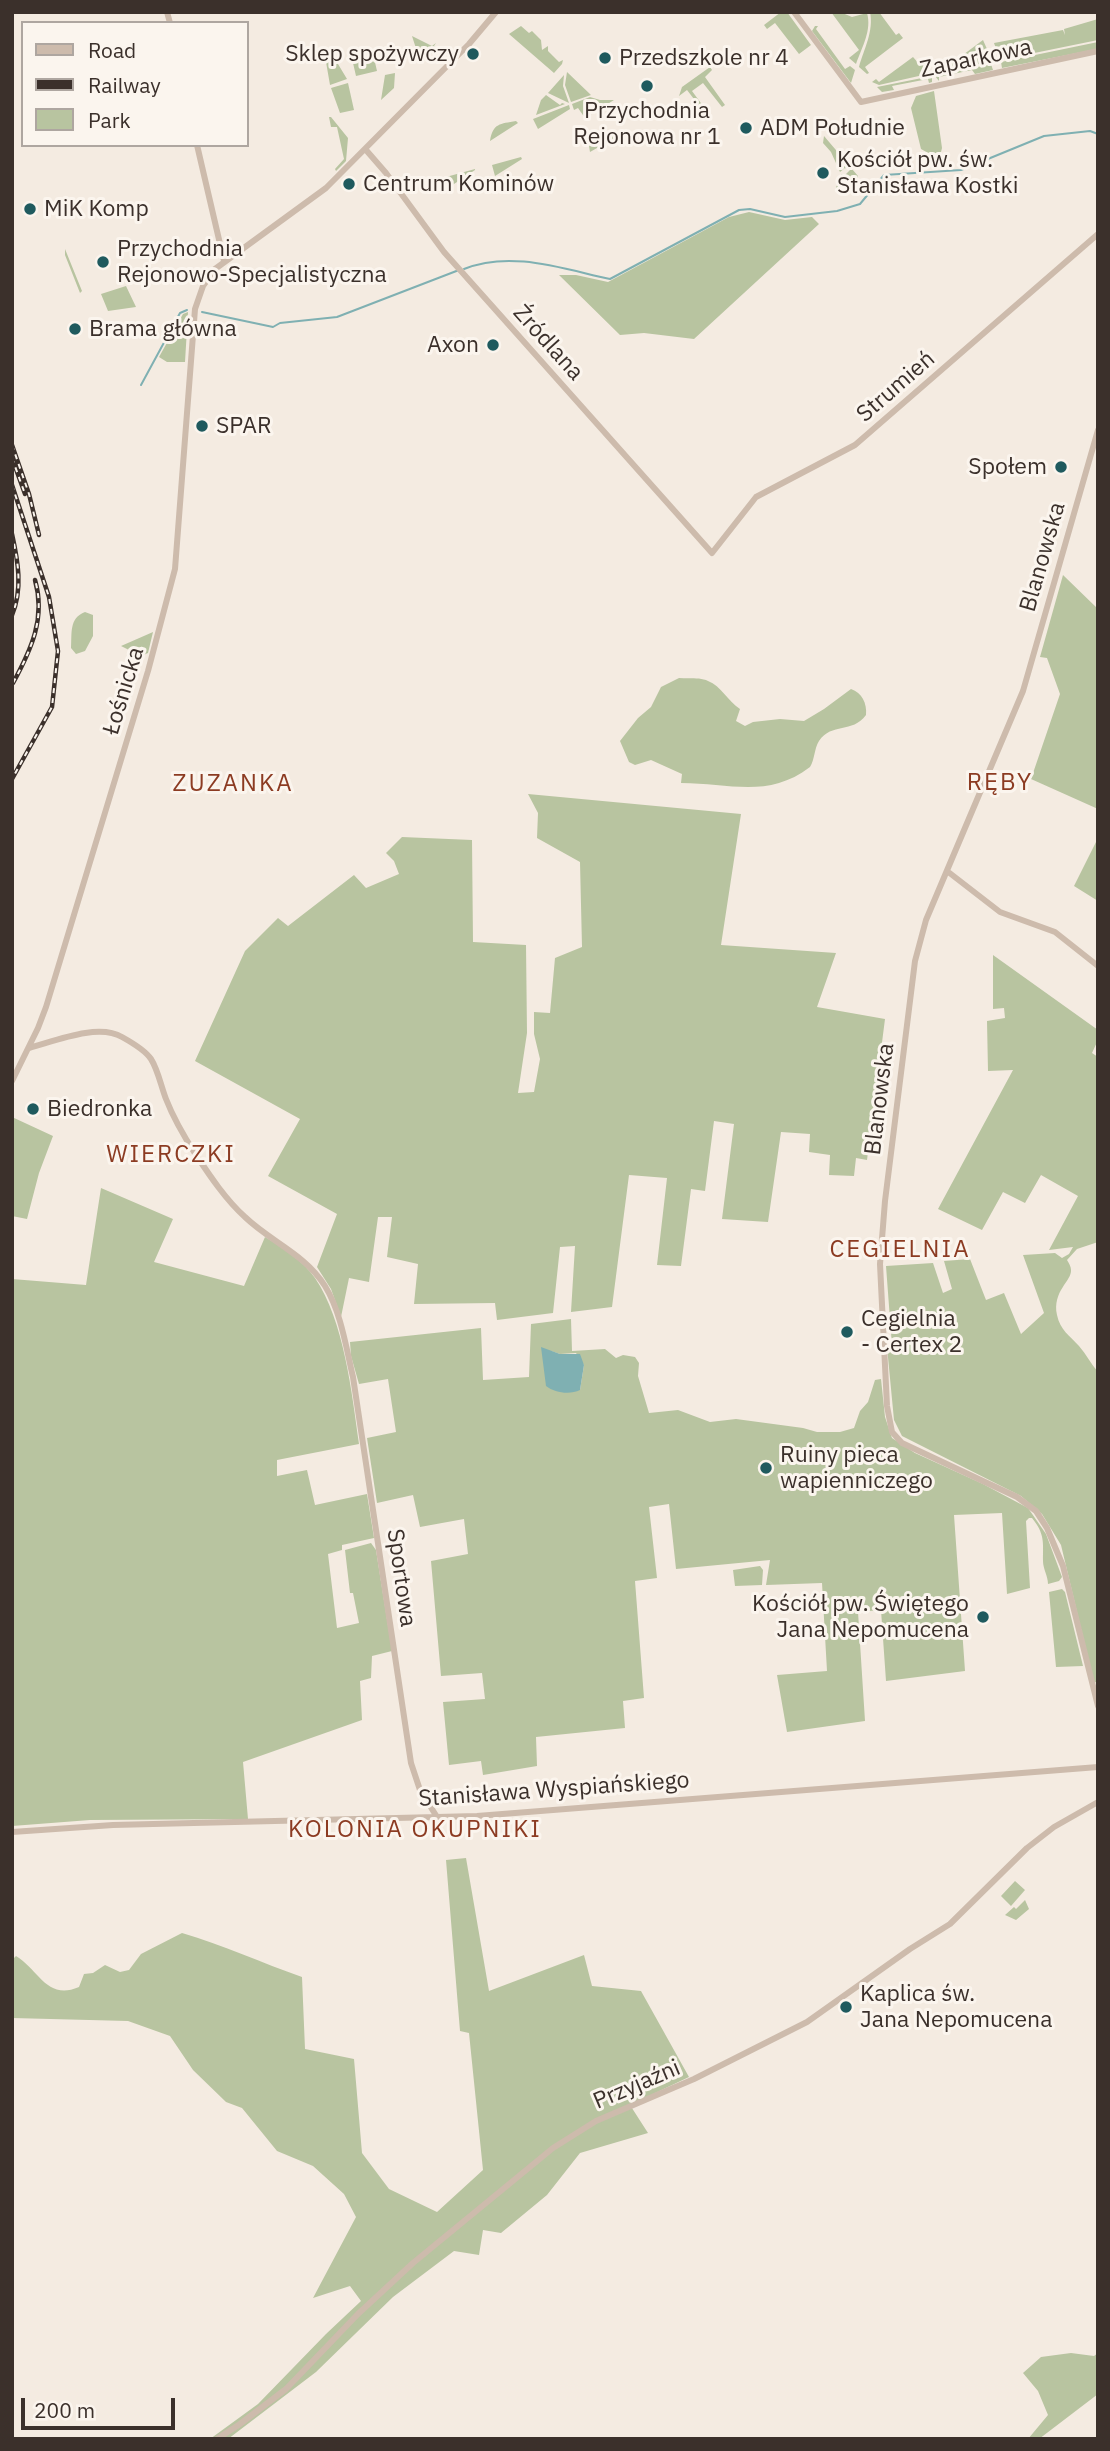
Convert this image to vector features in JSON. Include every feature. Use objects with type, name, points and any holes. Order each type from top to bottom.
[{"type":"street","points":[[197,147],[224,261],[314,198],[366,150],[469,44],[496,12]]},
{"type":"street","name":"Zaparkowa","points":[[794,12],[861,102],[1098,51]]},
{"type":"street","name":"Źródlana","points":[[366,150],[460,270],[712,553]]},
{"type":"street","name":"Strumień","points":[[712,553],[756,497],[855,445],[1098,234]]},
{"type":"street","name":"Łośnicka","points":[[12,1081],[46,1007],[136,713],[175,569],[195,309],[209,275],[224,261]]},
{"type":"street","name":"Blanowska","points":[[1098,430],[1023,691],[926,920],[914,965],[882,1229],[880,1288],[890,1424],[895,1437],[902,1443],[1017,1497],[1036,1511],[1047,1528],[1063,1566],[1098,1706]]},
{"type":"street","points":[[947,871],[1000,912],[1055,932],[1098,966]]},
{"type":"street","name":"Sportowa","points":[[29,1048],[104,1031],[121,1036],[145,1052],[195,1153],[226,1196],[247,1220],[301,1257],[315,1271],[330,1295],[353,1377],[411,1763],[420,1790],[437,1817]]},
{"type":"street","name":"Stanisława Wyspiańskiego","points":[[12,1832],[125,1825],[491,1815],[1098,1767]]},
{"type":"street","name":"Przyjaźni","points":[[217,2439],[286,2389],[405,2269],[554,2148],[608,2115],[694,2079],[807,2022],[950,1924],[1027,1848],[1063,1821],[1098,1802]]},
{"type":"green space","points":[[781,12],[787,12],[811,45],[799,54],[775,23],[767,29],[764,25]]},
{"type":"green space","points":[[831,12],[852,17],[867,13],[867,32],[856,64],[849,58],[859,50]]},
{"type":"green space","points":[[870,12],[879,12],[896,35],[899,33],[903,38],[865,67],[869,73],[867,74],[859,67],[870,33]]},
{"type":"green space","points":[[1098,19],[1098,40],[1000,60],[994,43],[1063,30],[1065,35],[1064,29]]},
{"type":"green space","points":[[521,26],[529,33],[532,31],[541,40],[542,50],[548,46],[548,51],[559,62],[563,60],[554,73],[509,34]]},
{"type":"green space","points":[[818,26],[816,29],[845,69],[850,66],[855,70],[851,83],[812,31]]},
{"type":"green space","points":[[412,36],[432,46],[436,43],[436,49],[421,64]]},
{"type":"green space","points":[[983,40],[987,49],[982,51],[984,58],[990,57],[993,61],[940,72]]},
{"type":"green space","points":[[1098,42],[1097,49],[1002,68],[1001,62]]},
{"type":"green space","points":[[913,57],[920,65],[923,62],[932,73],[879,85],[872,82],[876,79],[879,82]]},
{"type":"green space","points":[[374,58],[377,71],[356,76],[353,63]]},
{"type":"green space","points":[[335,59],[347,79],[330,85],[326,62]]},
{"type":"green space","points":[[991,64],[993,70],[975,74],[972,70],[939,77],[939,81],[935,76]]},
{"type":"green space","points":[[710,67],[712,70],[705,77],[725,105],[722,107],[703,83],[692,91],[709,114],[707,116],[687,90],[679,96],[682,87]]},
{"type":"green space","points":[[567,72],[591,95],[571,102],[565,85]]},
{"type":"green space","points":[[395,73],[394,88],[381,100],[385,75]]},
{"type":"green space","points":[[564,75],[563,86],[569,103],[548,93]]},
{"type":"green space","points":[[932,76],[932,82],[929,83],[928,79],[892,86],[894,90],[882,92],[877,87]]},
{"type":"green space","points":[[348,83],[354,110],[340,113],[331,88]]},
{"type":"green space","points":[[934,91],[942,148],[941,152],[930,154],[921,149],[911,108],[916,96]]},
{"type":"green space","points":[[546,95],[560,105],[565,104],[536,115],[541,100]]},
{"type":"green space","points":[[590,97],[614,100],[585,118],[578,108],[574,110],[572,104]]},
{"type":"green space","points":[[569,105],[570,109],[538,129],[533,119]]},
{"type":"green space","points":[[329,117],[348,138],[346,161],[336,171],[344,159],[337,127],[331,127]]},
{"type":"green space","points":[[516,121],[518,123],[490,141],[498,125]]},
{"type":"green space","points":[[615,131],[618,136],[590,152],[588,140]]},
{"type":"green space","points":[[824,136],[858,176],[856,182],[839,191],[836,187],[841,174],[845,175],[850,170],[845,168],[840,172],[831,152],[823,143]]},
{"type":"green space","points":[[521,157],[522,159],[495,176],[492,165]]},
{"type":"green space","points":[[475,170],[448,188],[446,177]]},
{"type":"green space","points":[[749,212],[785,220],[812,217],[819,224],[694,339],[644,333],[620,335],[559,275],[576,275],[608,282],[729,217]]},
{"type":"green space","points":[[65,249],[82,291],[80,293],[65,255]]},
{"type":"green space","points":[[126,286],[136,307],[108,311],[101,294]]},
{"type":"green space","points":[[188,312],[185,362],[167,362],[159,357],[183,314]]},
{"type":"green space","points":[[1063,575],[1098,609],[1098,809],[1031,779],[1060,694],[1047,658],[1040,657]]},
{"type":"green space","points":[[85,612],[93,615],[93,636],[85,651],[76,654],[71,648],[72,627],[76,618]]},
{"type":"green space","points":[[153,632],[148,653],[141,656],[121,646]]},
{"type":"green space","points":[[679,678],[701,679],[713,683],[740,709],[736,721],[745,726],[753,722],[780,719],[804,721],[851,689],[863,699],[866,715],[855,724],[824,735],[817,744],[810,767],[779,783],[748,787],[681,783],[682,774],[651,760],[635,765],[629,762],[620,741],[638,718],[651,707],[661,687]]},
{"type":"green space","points":[[528,794],[741,814],[721,945],[836,953],[817,1007],[885,1019],[867,1160],[856,1158],[854,1176],[829,1175],[830,1155],[809,1152],[810,1134],[781,1132],[768,1222],[722,1219],[734,1124],[714,1121],[705,1191],[691,1189],[681,1266],[657,1265],[667,1178],[629,1175],[612,1307],[571,1312],[575,1246],[560,1247],[553,1313],[497,1320],[495,1303],[414,1304],[418,1264],[387,1257],[392,1217],[378,1217],[369,1282],[349,1278],[341,1317],[331,1289],[317,1267],[337,1214],[268,1176],[300,1119],[195,1061],[245,951],[278,918],[288,926],[354,875],[366,888],[399,874],[394,861],[386,853],[402,837],[472,840],[473,942],[526,945],[527,1033],[518,1093],[534,1092],[540,1059],[534,1034],[534,1012],[550,1013],[555,958],[582,947],[580,862],[537,838],[538,813]]},
{"type":"green space","points":[[1098,838],[1098,901],[1074,886]]},
{"type":"green space","points":[[993,955],[1098,1030],[1098,1040],[1092,1053],[1098,1057],[1098,1242],[1077,1249],[1067,1260],[1071,1268],[1070,1274],[1059,1293],[1056,1307],[1063,1329],[1082,1349],[1098,1372],[1098,1681],[1094,1683],[1061,1545],[1042,1514],[1021,1496],[902,1436],[894,1420],[887,1347],[892,1346],[886,1266],[933,1263],[943,1293],[952,1289],[944,1261],[970,1259],[986,1300],[1004,1293],[1021,1334],[1044,1313],[1023,1255],[1055,1253],[1062,1258],[1069,1254],[1073,1247],[1049,1250],[1078,1196],[1041,1175],[1025,1203],[1003,1192],[982,1230],[938,1209],[1013,1070],[988,1071],[987,1021],[1005,1018],[1004,1008],[993,1009]]},
{"type":"green space","points":[[12,1117],[53,1136],[39,1173],[27,1219],[12,1216]]},
{"type":"green space","points":[[101,1188],[173,1219],[154,1262],[244,1286],[265,1237],[286,1250],[315,1278],[325,1295],[340,1336],[359,1444],[277,1460],[277,1476],[307,1470],[315,1505],[367,1494],[374,1538],[342,1545],[342,1550],[328,1554],[337,1628],[359,1623],[353,1593],[350,1593],[345,1550],[371,1543],[376,1550],[392,1651],[372,1656],[371,1678],[360,1681],[362,1720],[243,1762],[248,1819],[90,1820],[12,1826],[12,1279],[86,1285]]},
{"type":"green space","points":[[571,1319],[572,1351],[605,1349],[616,1358],[623,1355],[635,1357],[639,1363],[638,1376],[649,1413],[678,1410],[710,1422],[736,1419],[817,1432],[840,1432],[854,1428],[860,1411],[868,1402],[875,1380],[881,1379],[885,1417],[892,1438],[915,1453],[1028,1508],[1046,1534],[1062,1577],[1059,1581],[1048,1584],[1043,1564],[1041,1534],[1032,1518],[1029,1518],[1026,1521],[1030,1588],[1007,1594],[1002,1513],[954,1515],[965,1671],[886,1681],[881,1610],[858,1612],[865,1721],[787,1732],[777,1675],[827,1671],[822,1583],[766,1585],[770,1560],[676,1569],[669,1504],[649,1507],[657,1578],[635,1581],[644,1698],[623,1701],[625,1728],[536,1737],[537,1766],[483,1775],[481,1761],[449,1765],[443,1702],[485,1699],[482,1673],[441,1676],[431,1561],[468,1554],[464,1519],[420,1527],[413,1495],[377,1503],[367,1438],[396,1432],[388,1379],[359,1384],[350,1342],[481,1328],[483,1380],[529,1377],[531,1324]],"holes":[[[551,1351],[560,1354],[576,1353],[584,1365],[580,1390]]]},
{"type":"green space","points":[[760,1566],[763,1570],[762,1585],[735,1586],[733,1570]]},
{"type":"green space","points":[[1062,1589],[1065,1592],[1083,1666],[1056,1667],[1049,1592]]},
{"type":"green space","points":[[466,1858],[489,1991],[584,1955],[592,1986],[641,1991],[689,2077],[630,2105],[648,2133],[580,2153],[547,2195],[501,2233],[483,2230],[479,2255],[454,2251],[393,2297],[316,2372],[228,2439],[210,2439],[258,2404],[361,2301],[350,2286],[313,2298],[356,2217],[344,2194],[313,2166],[277,2151],[242,2108],[226,2102],[193,2070],[170,2036],[128,2021],[12,2018],[12,1960],[16,1956],[51,1987],[68,1990],[79,1987],[84,1974],[93,1973],[105,1965],[120,1972],[129,1970],[141,1954],[182,1933],[302,1977],[305,2049],[354,2059],[362,2153],[389,2189],[437,2212],[483,2170],[469,2033],[460,2031],[446,1860]]},
{"type":"green space","points":[[1015,1881],[1025,1890],[1011,1906],[1001,1896]]},
{"type":"green space","points":[[1025,1900],[1029,1909],[1016,1920],[1005,1915],[1014,1907],[1016,1909]]},
{"type":"green space","points":[[1071,2353],[1094,2356],[1098,2353],[1098,2394],[1039,2439],[1028,2439],[1048,2415],[1038,2391],[1023,2373],[1041,2357]]},
{"type":"water","points":[[541,1347],[560,1354],[580,1354],[584,1365],[580,1390],[563,1392],[546,1386]]},
{"type":"waterway","points":[[464,269],[500,261],[518,261],[556,266],[610,279],[739,210],[750,209],[785,217],[837,211],[860,204],[884,175],[961,170],[1044,136],[1090,131],[1098,134]]},
{"type":"waterway","points":[[202,312],[273,327],[280,323],[337,317],[459,270]]},
{"type":"waterway","points":[[141,385],[180,313],[187,310]]},
{"type":"railway","points":[[12,445],[29,494],[39,535]]},
{"type":"railway","points":[[12,458],[25,494]]},
{"type":"railway","points":[[12,485],[49,597],[58,651],[52,707],[12,779]]},
{"type":"railway","points":[[12,534],[18,565],[17,595],[12,615]]},
{"type":"railway","points":[[13,683],[31,646],[38,621],[35,580]]},
{"type":"place","name":"Sklep spożywczy","points":[[473,54]]},
{"type":"place","name":"Przedszkole nr 4","points":[[605,58]]},
{"type":"place","name":"Przychodnia Rejonowa nr 1","points":[[647,86]]},
{"type":"place","name":"ADM Południe","points":[[746,128]]},
{"type":"place","name":"Kościół pw. św. Stanisława Kostki","points":[[823,173]]},
{"type":"place","name":"Centrum Kominów","points":[[349,184]]},
{"type":"place","name":"MiK Komp","points":[[30,209]]},
{"type":"place","name":"Przychodnia Rejonowo-Specjalistyczna","points":[[103,262]]},
{"type":"place","name":"Brama główna","points":[[75,329]]},
{"type":"place","name":"Axon","points":[[493,345]]},
{"type":"place","name":"SPAR","points":[[202,426]]},
{"type":"place","name":"Społem","points":[[1061,467]]},
{"type":"place","name":"Biedronka","points":[[33,1109]]},
{"type":"place","name":"Cegielnia - Certex 2","points":[[847,1332]]},
{"type":"place","name":"Ruiny pieca wapienniczego","points":[[766,1468]]},
{"type":"place","name":"Kościół pw. Świętego Jana Nepomucena","points":[[983,1617]]},
{"type":"place","name":"Kaplica św. Jana Nepomucena","points":[[846,2007]]},
{"type":"district","name":"RĘBY","points":[[1000,783]]},
{"type":"district","name":"ZUZANKA","points":[[233,784]]},
{"type":"district","name":"WIERCZKI","points":[[171,1155]]},
{"type":"district","name":"CEGIELNIA","points":[[900,1250]]},
{"type":"district","name":"KOLONIA OKUPNIKI","points":[[415,1830]]}]
